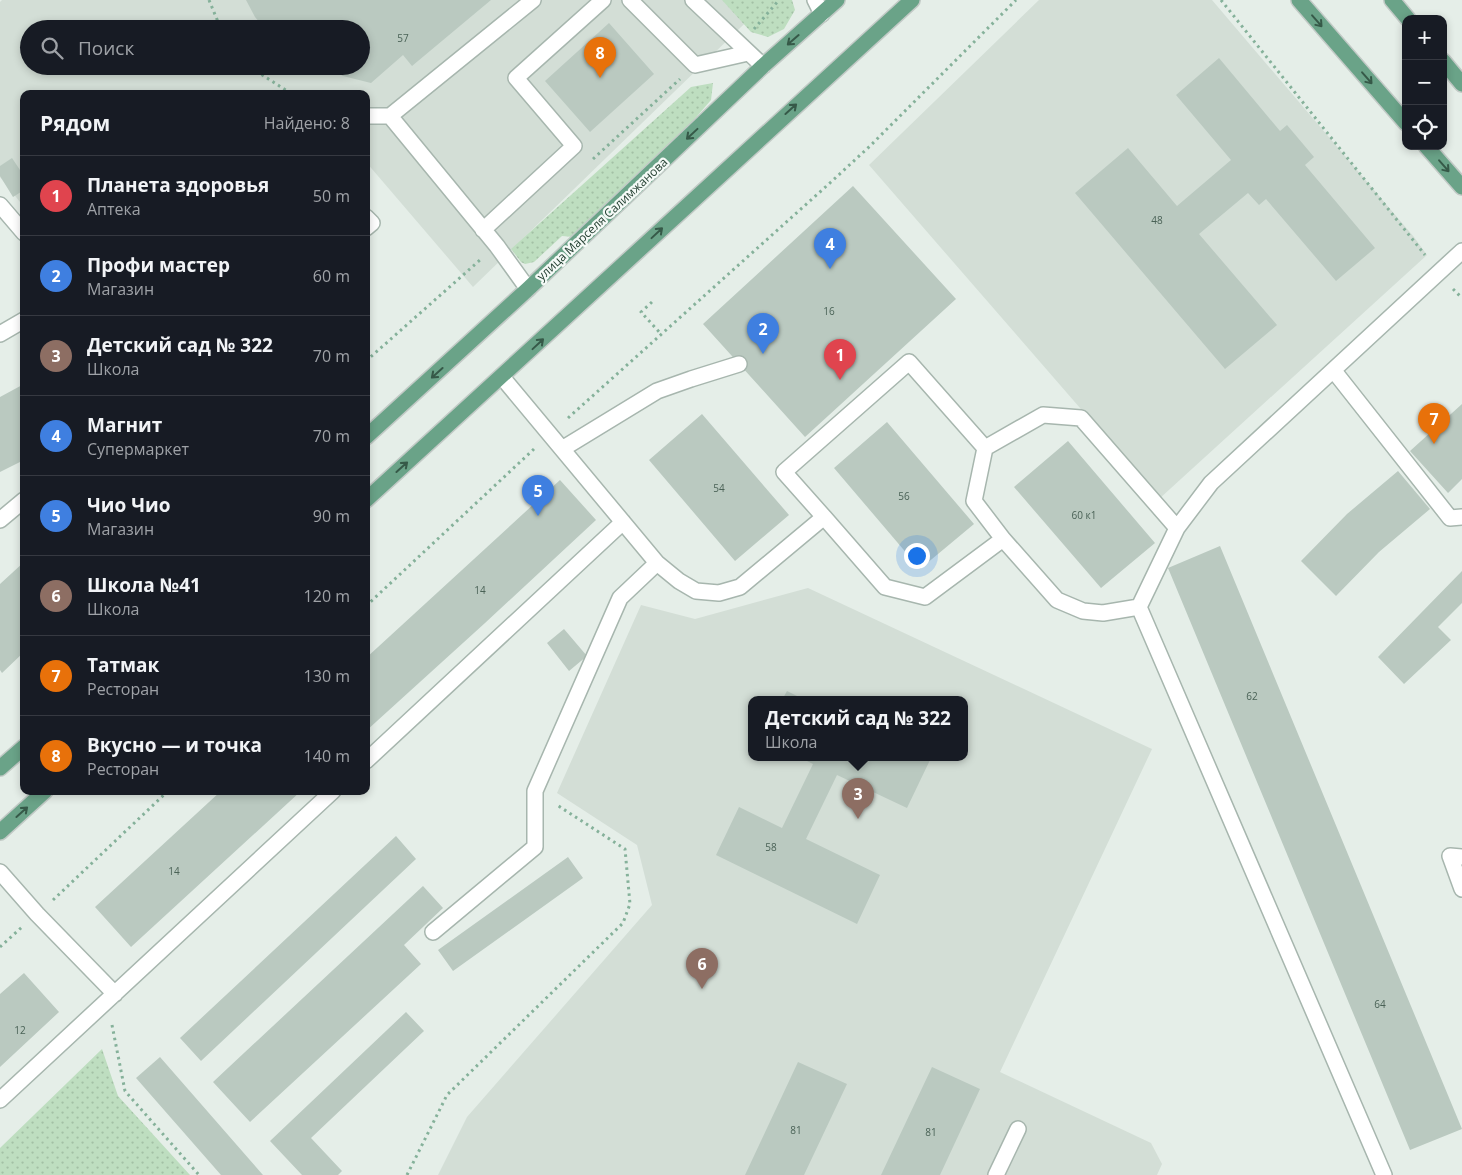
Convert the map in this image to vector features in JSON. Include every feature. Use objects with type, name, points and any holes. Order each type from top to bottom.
[{"type":"main road","name":"улица Марселя Салимжанова","points":[[370,433],[528,289],[763,66],[838,0]]},
{"type":"main road","points":[[370,496],[912,0]]},
{"type":"main road","points":[[1299,0],[1402,118]]},
{"type":"main road","points":[[1392,0],[1405,15]]},
{"type":"main road","points":[[1447,66],[1462,84]]},
{"type":"main road","points":[[1430,150],[1462,187]]},
{"type":"main road","points":[[2,761],[20,750]]},
{"type":"main road","points":[[0,832],[41,795]]},
{"type":"lane","points":[[370,116],[390,116],[533,0]]},
{"type":"lane","points":[[483,230],[574,146],[516,78],[603,0]]},
{"type":"lane","points":[[630,0],[695,65],[745,49]]},
{"type":"lane","points":[[693,0],[763,66]]},
{"type":"lane","points":[[815,0],[822,14]]},
{"type":"lane","points":[[390,116],[496,246],[528,289]]},
{"type":"lane","points":[[0,205],[20,228]]},
{"type":"lane","points":[[1384,1175],[1140,607],[1177,528],[1211,483],[1462,251]]},
{"type":"lane","points":[[0,334],[20,322]]},
{"type":"lane","points":[[985,448],[909,362],[784,472],[885,587],[925,597],[1003,539]]},
{"type":"lane","points":[[562,449],[657,391],[739,364]]},
{"type":"lane","points":[[1334,371],[1450,518],[1462,517]]},
{"type":"lane","points":[[502,377],[657,563],[679,581],[696,591],[719,593],[740,587],[824,517]]},
{"type":"lane","points":[[1140,607],[1104,613],[1083,611],[1057,600],[1003,539],[974,501],[985,448],[1042,415],[1080,418],[1177,528]]},
{"type":"lane","points":[[0,520],[20,503]]},
{"type":"lane","points":[[370,757],[623,522]]},
{"type":"lane","points":[[433,932],[536,847],[536,791],[620,598],[657,563]]},
{"type":"lane","points":[[0,1100],[329,795]]},
{"type":"lane","points":[[1462,857],[1450,856],[1462,888]]},
{"type":"lane","points":[[0,872],[111,997]]},
{"type":"lane","points":[[996,1175],[1018,1129]]},
{"type":"path","points":[[209,0],[217,20]]},
{"type":"path","points":[[745,49],[779,0]]},
{"type":"path","points":[[370,602],[550,434],[837,176],[1016,0]]},
{"type":"path","points":[[1221,0],[1438,272],[1462,298]]},
{"type":"path","points":[[586,165],[695,65]]},
{"type":"path","points":[[262,75],[286,90]]},
{"type":"path","points":[[370,356],[496,246]]},
{"type":"path","points":[[652,302],[641,312],[661,334]]},
{"type":"path","points":[[407,1175],[447,1095],[623,923],[630,904],[625,849],[536,791]]},
{"type":"path","points":[[0,947],[164,795]]},
{"type":"path","points":[[111,997],[125,1091],[199,1175]]},
{"type":"shaded area","points":[[2,0],[769,0],[473,287],[370,167],[370,90],[20,90],[20,202],[0,177],[0,2]]},
{"type":"shaded area","points":[[1039,0],[1212,0],[1414,237],[1427,255],[1159,499],[869,165]]},
{"type":"shaded area","points":[[808,588],[1152,749],[1000,1072],[1151,1143],[1162,1164],[1157,1175],[438,1175],[467,1117],[652,905],[637,845],[557,793],[641,605],[695,619]]},
{"type":"green space","points":[[722,0],[792,0],[795,10],[784,29],[768,37],[751,32]]},
{"type":"green space","points":[[713,83],[711,100],[655,165],[574,237],[562,236],[534,262],[525,264],[521,262],[511,249],[691,87]]},
{"type":"green space","points":[[102,1049],[118,1096],[190,1175],[0,1175],[0,1148]]},
{"type":"building","points":[[246,0],[491,0],[412,66],[403,55],[371,83],[341,75],[370,75],[370,20],[258,20]]},
{"type":"building","points":[[609,23],[654,74],[590,132],[545,81]]},
{"type":"building","points":[[1219,58],[1280,131],[1287,125],[1314,157],[1305,165],[1375,248],[1336,281],[1266,199],[1259,205],[1248,193],[1199,234],[1277,325],[1225,369],[1075,193],[1128,148],[1177,206],[1231,160],[1176,95]]},
{"type":"building","points":[[12,158],[20,170],[20,193],[13,197],[0,176],[0,166]]},
{"type":"building","points":[[853,186],[956,299],[805,437],[703,324]]},
{"type":"building","points":[[20,386],[20,462],[0,472],[0,397]]},
{"type":"building","points":[[1462,404],[1462,479],[1448,493],[1410,451]]},
{"type":"building","points":[[702,414],[789,515],[735,561],[649,460]]},
{"type":"building","points":[[887,422],[974,524],[920,569],[834,468]]},
{"type":"building","points":[[1068,441],[1155,543],[1101,588],[1014,487]]},
{"type":"building","points":[[1398,471],[1430,509],[1379,552],[1336,596],[1301,561],[1347,514]]},
{"type":"building","points":[[560,480],[596,520],[370,727],[370,654]]},
{"type":"building","points":[[1220,546],[1462,1129],[1410,1150],[1168,568]]},
{"type":"building","points":[[20,566],[20,656],[2,673],[0,670],[0,584]]},
{"type":"building","points":[[1462,571],[1462,603],[1438,627],[1451,640],[1404,684],[1378,657]]},
{"type":"building","points":[[564,629],[587,656],[569,671],[547,643]]},
{"type":"building","points":[[787,691],[797,696],[784,696]]},
{"type":"building","points":[[807,761],[930,761],[907,808],[837,775],[806,839],[880,875],[857,924],[716,855],[739,807],[782,828],[813,764]]},
{"type":"building","points":[[217,795],[297,795],[131,947],[95,907]]},
{"type":"building","points":[[396,836],[416,859],[201,1061],[180,1038]]},
{"type":"building","points":[[568,857],[583,878],[453,971],[438,950]]},
{"type":"building","points":[[423,886],[443,908],[404,945],[421,964],[250,1122],[213,1082]]},
{"type":"building","points":[[24,973],[59,1012],[0,1067],[0,994]]},
{"type":"building","points":[[406,1012],[424,1031],[311,1138],[342,1171],[338,1175],[302,1175],[270,1141]]},
{"type":"building","points":[[160,1057],[263,1175],[221,1175],[136,1078]]},
{"type":"building","points":[[798,1062],[847,1084],[804,1175],[745,1175]]},
{"type":"building","points":[[932,1067],[980,1089],[940,1175],[881,1175]]},
{"type":"place","name":"Вкусно — и точка","points":[[600,78]]},
{"type":"place","name":"Магнит","points":[[830,269]]},
{"type":"place","name":"Профи мастер","points":[[763,354]]},
{"type":"place","name":"Планета здоровья","points":[[840,380]]},
{"type":"place","name":"Татмак","points":[[1434,444]]},
{"type":"place","name":"Чио Чио","points":[[538,516]]},
{"type":"place","name":"Детский сад № 322","points":[[858,819]]},
{"type":"place","name":"Школа №41","points":[[702,989]]}]
